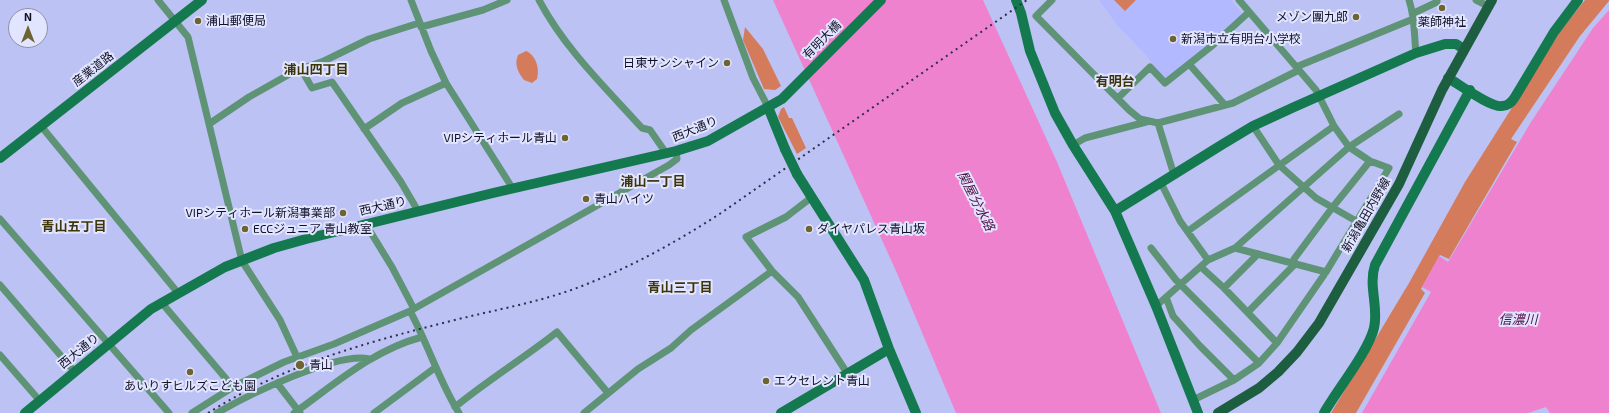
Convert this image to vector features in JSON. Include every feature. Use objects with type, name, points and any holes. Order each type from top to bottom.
[{"type":"main road","name":"新潟亀田内野線","points":[[1220,412],[1258,388],[1278,372],[1297,352],[1319,323],[1399,184],[1448,78],[1490,3]]},
{"type":"street","points":[[158,0],[176,20],[188,37],[242,261],[280,320],[297,357]]},
{"type":"street","name":"産業道路","points":[[0,158],[202,0]]},
{"type":"street","points":[[411,0],[420,25],[446,83],[513,189]]},
{"type":"street","points":[[209,124],[259,91],[301,69],[324,61],[369,39],[483,10],[507,0]]},
{"type":"street","points":[[192,413],[233,387],[284,362],[334,344],[412,310],[670,165],[677,159],[650,130],[642,128],[587,69],[550,21],[539,0]]},
{"type":"street","points":[[724,0],[753,78],[768,107],[797,174],[864,280],[889,349],[916,413]]},
{"type":"street","name":"有明大橋","points":[[782,99],[881,0]]},
{"type":"street","points":[[1016,0],[1021,13],[1030,51],[1055,113],[1073,145],[1115,211],[1156,306],[1198,413]]},
{"type":"street","points":[[1052,0],[1036,16],[1134,115],[1140,119],[1158,123],[1233,103],[1298,68],[1413,16],[1432,5],[1437,0]]},
{"type":"street","points":[[1193,400],[1234,380],[1259,363],[1277,343],[1326,272],[1389,168],[1370,161],[1350,147],[1334,126],[1320,96],[1298,68],[1239,0]]},
{"type":"street","points":[[1409,0],[1413,16],[1416,53]]},
{"type":"street","points":[[1476,0],[1490,3]]},
{"type":"street","points":[[1448,78],[1493,105],[1503,106],[1508,104],[1515,97],[1554,32],[1578,0]]},
{"type":"street","points":[[1118,98],[1150,67],[1165,83],[1249,12]]},
{"type":"street","points":[[1115,211],[1254,126],[1416,53],[1445,44],[1456,44],[1464,49]]},
{"type":"street","points":[[1189,64],[1225,105]]},
{"type":"street","points":[[301,69],[312,88],[332,82],[401,182],[418,211]]},
{"type":"street","points":[[364,129],[402,104],[446,83]]},
{"type":"street","points":[[1324,413],[1372,334],[1375,318],[1372,278],[1377,261],[1470,90]]},
{"type":"street","name":"西大通り","points":[[25,413],[107,344],[161,302],[225,267],[274,248],[365,223],[671,152],[708,140],[782,99]]},
{"type":"street","points":[[1156,306],[1208,260],[1235,248],[1303,186],[1350,147],[1399,114]]},
{"type":"street","points":[[1073,145],[1086,138],[1150,121]]},
{"type":"street","points":[[1158,123],[1174,175]]},
{"type":"street","points":[[41,126],[178,293]]},
{"type":"street","points":[[1254,126],[1279,165],[1316,198],[1356,222]]},
{"type":"street","points":[[1188,231],[1334,126]]},
{"type":"street","points":[[1248,312],[1295,264],[1294,259],[1332,208],[1370,161]]},
{"type":"street","points":[[1161,183],[1180,221],[1208,260]]},
{"type":"street","points":[[812,197],[786,217],[746,237],[772,271],[798,297],[848,373]]},
{"type":"street","points":[[0,219],[168,413]]},
{"type":"street","points":[[365,223],[392,267],[421,329],[422,337],[458,411],[478,389],[519,362],[557,332],[608,393]]},
{"type":"street","points":[[1151,248],[1181,284],[1259,363]]},
{"type":"street","points":[[1235,248],[1326,272]]},
{"type":"street","points":[[1224,288],[1258,254]]},
{"type":"street","points":[[1201,267],[1248,312],[1277,343]]},
{"type":"street","points":[[584,413],[638,369],[671,348],[691,330],[772,271]]},
{"type":"street","points":[[0,285],[74,371]]},
{"type":"street","points":[[1166,297],[1173,316],[1234,380]]},
{"type":"street","points":[[161,302],[233,387]]},
{"type":"street","points":[[277,383],[298,412],[369,358],[396,345],[422,337]]},
{"type":"street","points":[[781,413],[889,349]]},
{"type":"street","points":[[0,355],[40,400]]},
{"type":"street","points":[[217,413],[277,383],[326,365],[360,356],[369,358]]},
{"type":"street","points":[[374,413],[436,367]]},
{"type":"shaded area","name":"新潟市立有明台小学校","points":[[1099,0],[1231,0],[1242,13],[1242,16],[1192,59],[1164,79],[1145,54],[1117,25]]},
{"type":"shaded area","points":[[1114,0],[1136,0],[1125,11]]},
{"type":"shaded area","points":[[1585,0],[1609,1],[1580,36],[1511,139],[1517,142],[1449,259],[1440,255],[1421,289],[1425,293],[1356,413],[1331,413],[1409,283],[1465,182],[1561,30]]},
{"type":"shaded area","points":[[745,27],[763,49],[781,86],[775,90],[764,89],[743,40]]},
{"type":"shaded area","points":[[526,51],[535,59],[538,71],[537,79],[532,83],[524,80],[518,71],[516,62],[518,55]]},
{"type":"shaded area","points":[[784,107],[789,118],[792,118],[806,148],[797,154],[778,117],[781,109]]},
{"type":"water","name":"関屋分水路","points":[[773,0],[983,0],[1057,162],[1161,413],[956,413],[896,271]]},
{"type":"water","name":"信濃川","points":[[1609,10],[1609,413],[1550,413],[1546,407],[1528,413],[1362,413],[1431,292],[1422,287],[1439,256],[1448,262],[1531,122],[1593,28]]},
{"type":"railway","points":[[208,413],[238,395],[269,380],[332,355],[396,335],[533,302],[560,294],[633,264],[670,244],[724,211],[1027,0]]},
{"type":"place","name":"薬師神社","points":[[1442,8]]},
{"type":"place","name":"メゾン團九郎","points":[[1356,17]]},
{"type":"place","name":"浦山郵便局","points":[[198,21]]},
{"type":"place","name":"新潟市立有明台小学校","points":[[1173,39]]},
{"type":"place","name":"日東サンシャイン","points":[[727,63]]},
{"type":"place","name":"VIPシティホール青山","points":[[565,138]]},
{"type":"place","name":"青山ハイツ","points":[[586,199]]},
{"type":"place","name":"VIPシティホール新潟事業部","points":[[343,213]]},
{"type":"place","name":"ECCジュニア 青山教室","points":[[245,229]]},
{"type":"place","name":"ダイヤパレス青山坂","points":[[809,229]]},
{"type":"place","name":"青山","points":[[300,365]]},
{"type":"place","name":"あいりすヒルズこども園","points":[[190,372]]},
{"type":"place","name":"エクセレント青山","points":[[766,381]]},
{"type":"district","name":"浦山四丁目","points":[[316,70]]},
{"type":"district","name":"有明台","points":[[1115,82]]},
{"type":"district","name":"浦山一丁目","points":[[653,182]]},
{"type":"district","name":"青山五丁目","points":[[74,227]]},
{"type":"district","name":"青山三丁目","points":[[680,288]]}]
